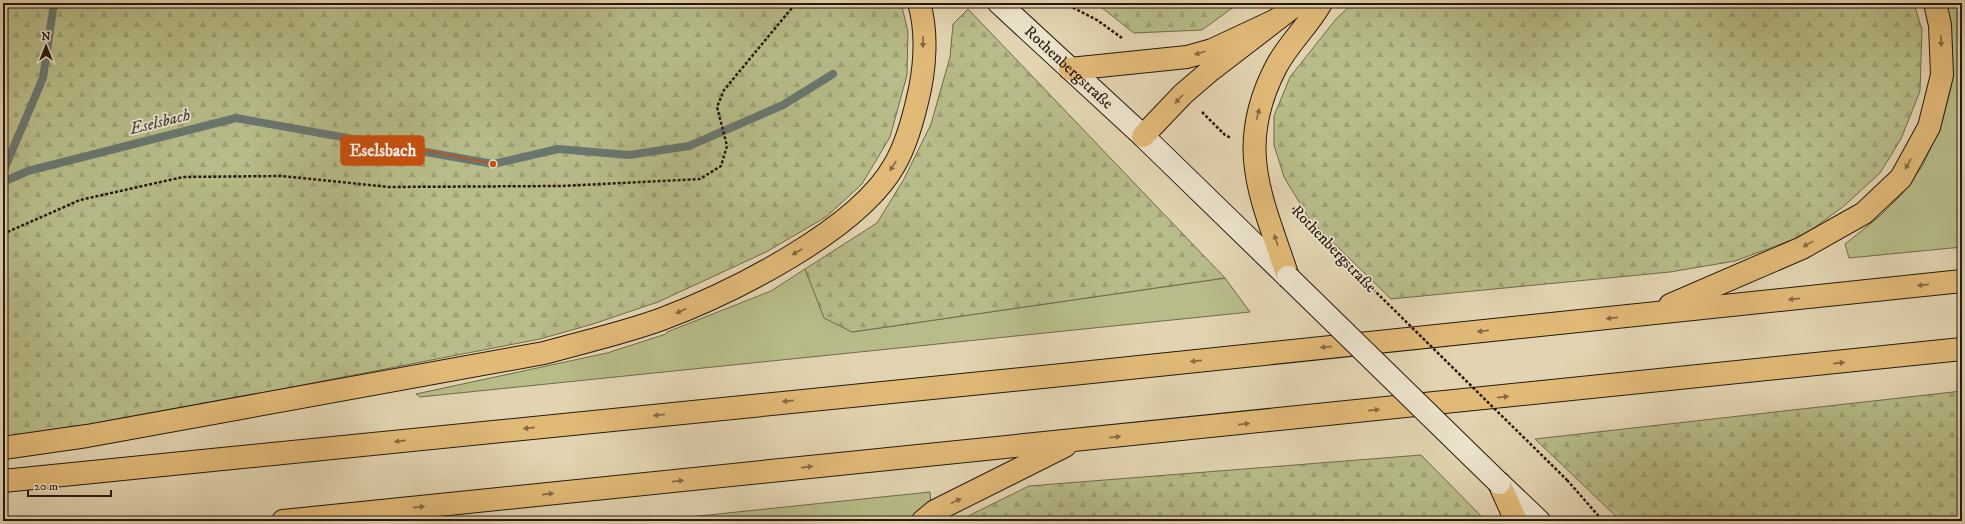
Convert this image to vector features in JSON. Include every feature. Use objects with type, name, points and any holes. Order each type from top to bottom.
[{"type":"highway","points":[[3,448],[87,436],[544,352],[604,337],[662,319],[716,295],[771,267],[807,246],[840,223],[870,197],[895,165],[911,125],[920,90],[924,36],[919,3]]},
{"type":"highway","points":[[1143,136],[1183,94],[1211,70],[1298,3]]},
{"type":"highway","points":[[1288,277],[1256,180],[1253,148],[1255,127],[1261,103],[1276,67],[1293,41],[1314,16],[1321,3]]},
{"type":"highway","points":[[1651,314],[1802,248],[1864,213],[1900,178],[1929,127],[1942,75],[1940,25],[1935,3]]},
{"type":"highway","points":[[1070,69],[1186,57],[1212,50],[1274,22]]},
{"type":"highway","points":[[3,481],[1651,314],[1962,281]]},
{"type":"highway","points":[[283,521],[1076,441],[1962,349]]},
{"type":"highway","points":[[923,521],[935,511],[1076,441]]},
{"type":"highway","points":[[1499,483],[1516,521]]},
{"type":"main road","name":"Rothenbergstraße","points":[[999,3],[1143,136],[1539,521]]},
{"type":"path","points":[[3,234],[80,200],[183,177],[281,176],[389,187],[562,186],[700,179],[721,166],[727,146],[717,107],[724,90],[796,3]]},
{"type":"path","points":[[1064,3],[1097,20],[1149,60]]},
{"type":"path","points":[[1183,94],[1224,135],[1253,148]]},
{"type":"path","name":"Rothenbergstraße","points":[[1291,205],[1323,240],[1567,480],[1603,521]]},
{"type":"green space","points":[[3,3],[901,3],[908,31],[907,75],[890,137],[862,184],[826,217],[766,252],[658,302],[593,324],[540,339],[3,443]]},
{"type":"green space","points":[[1096,3],[1239,3],[1202,30],[1134,33]]},
{"type":"green space","points":[[1353,3],[1914,3],[1922,30],[1920,91],[1901,139],[1880,173],[1844,206],[1803,236],[1735,261],[1670,272],[1391,299],[1310,220],[1284,177],[1274,145],[1274,116],[1290,77],[1336,19]]},
{"type":"green space","points":[[1947,3],[1962,3],[1962,247],[1849,258],[1845,244],[1880,216],[1902,194],[1923,165],[1942,122],[1951,87],[1952,45]]},
{"type":"green space","points":[[968,9],[1225,278],[852,332],[824,318],[805,269],[877,223],[904,179],[931,124],[950,57],[953,24]]},
{"type":"green space","points":[[805,269],[808,277],[852,332],[1225,278],[1250,312],[420,397],[416,394],[607,353],[666,334],[667,332],[771,291]]},
{"type":"green space","points":[[1962,391],[1962,521],[1621,521],[1535,439]]},
{"type":"green space","points":[[1421,455],[1486,521],[958,521],[1029,486]]},
{"type":"green space","points":[[930,492],[931,504],[908,521],[650,521]]},
{"type":"waterway","points":[[3,172],[43,78],[54,3]]},
{"type":"waterway","name":"Eselsbach","points":[[3,182],[28,171],[236,118],[493,164],[558,149],[629,155],[689,146],[783,105],[833,74]]},
{"type":"place","name":"Eselsbach","points":[[493,164]]}]
